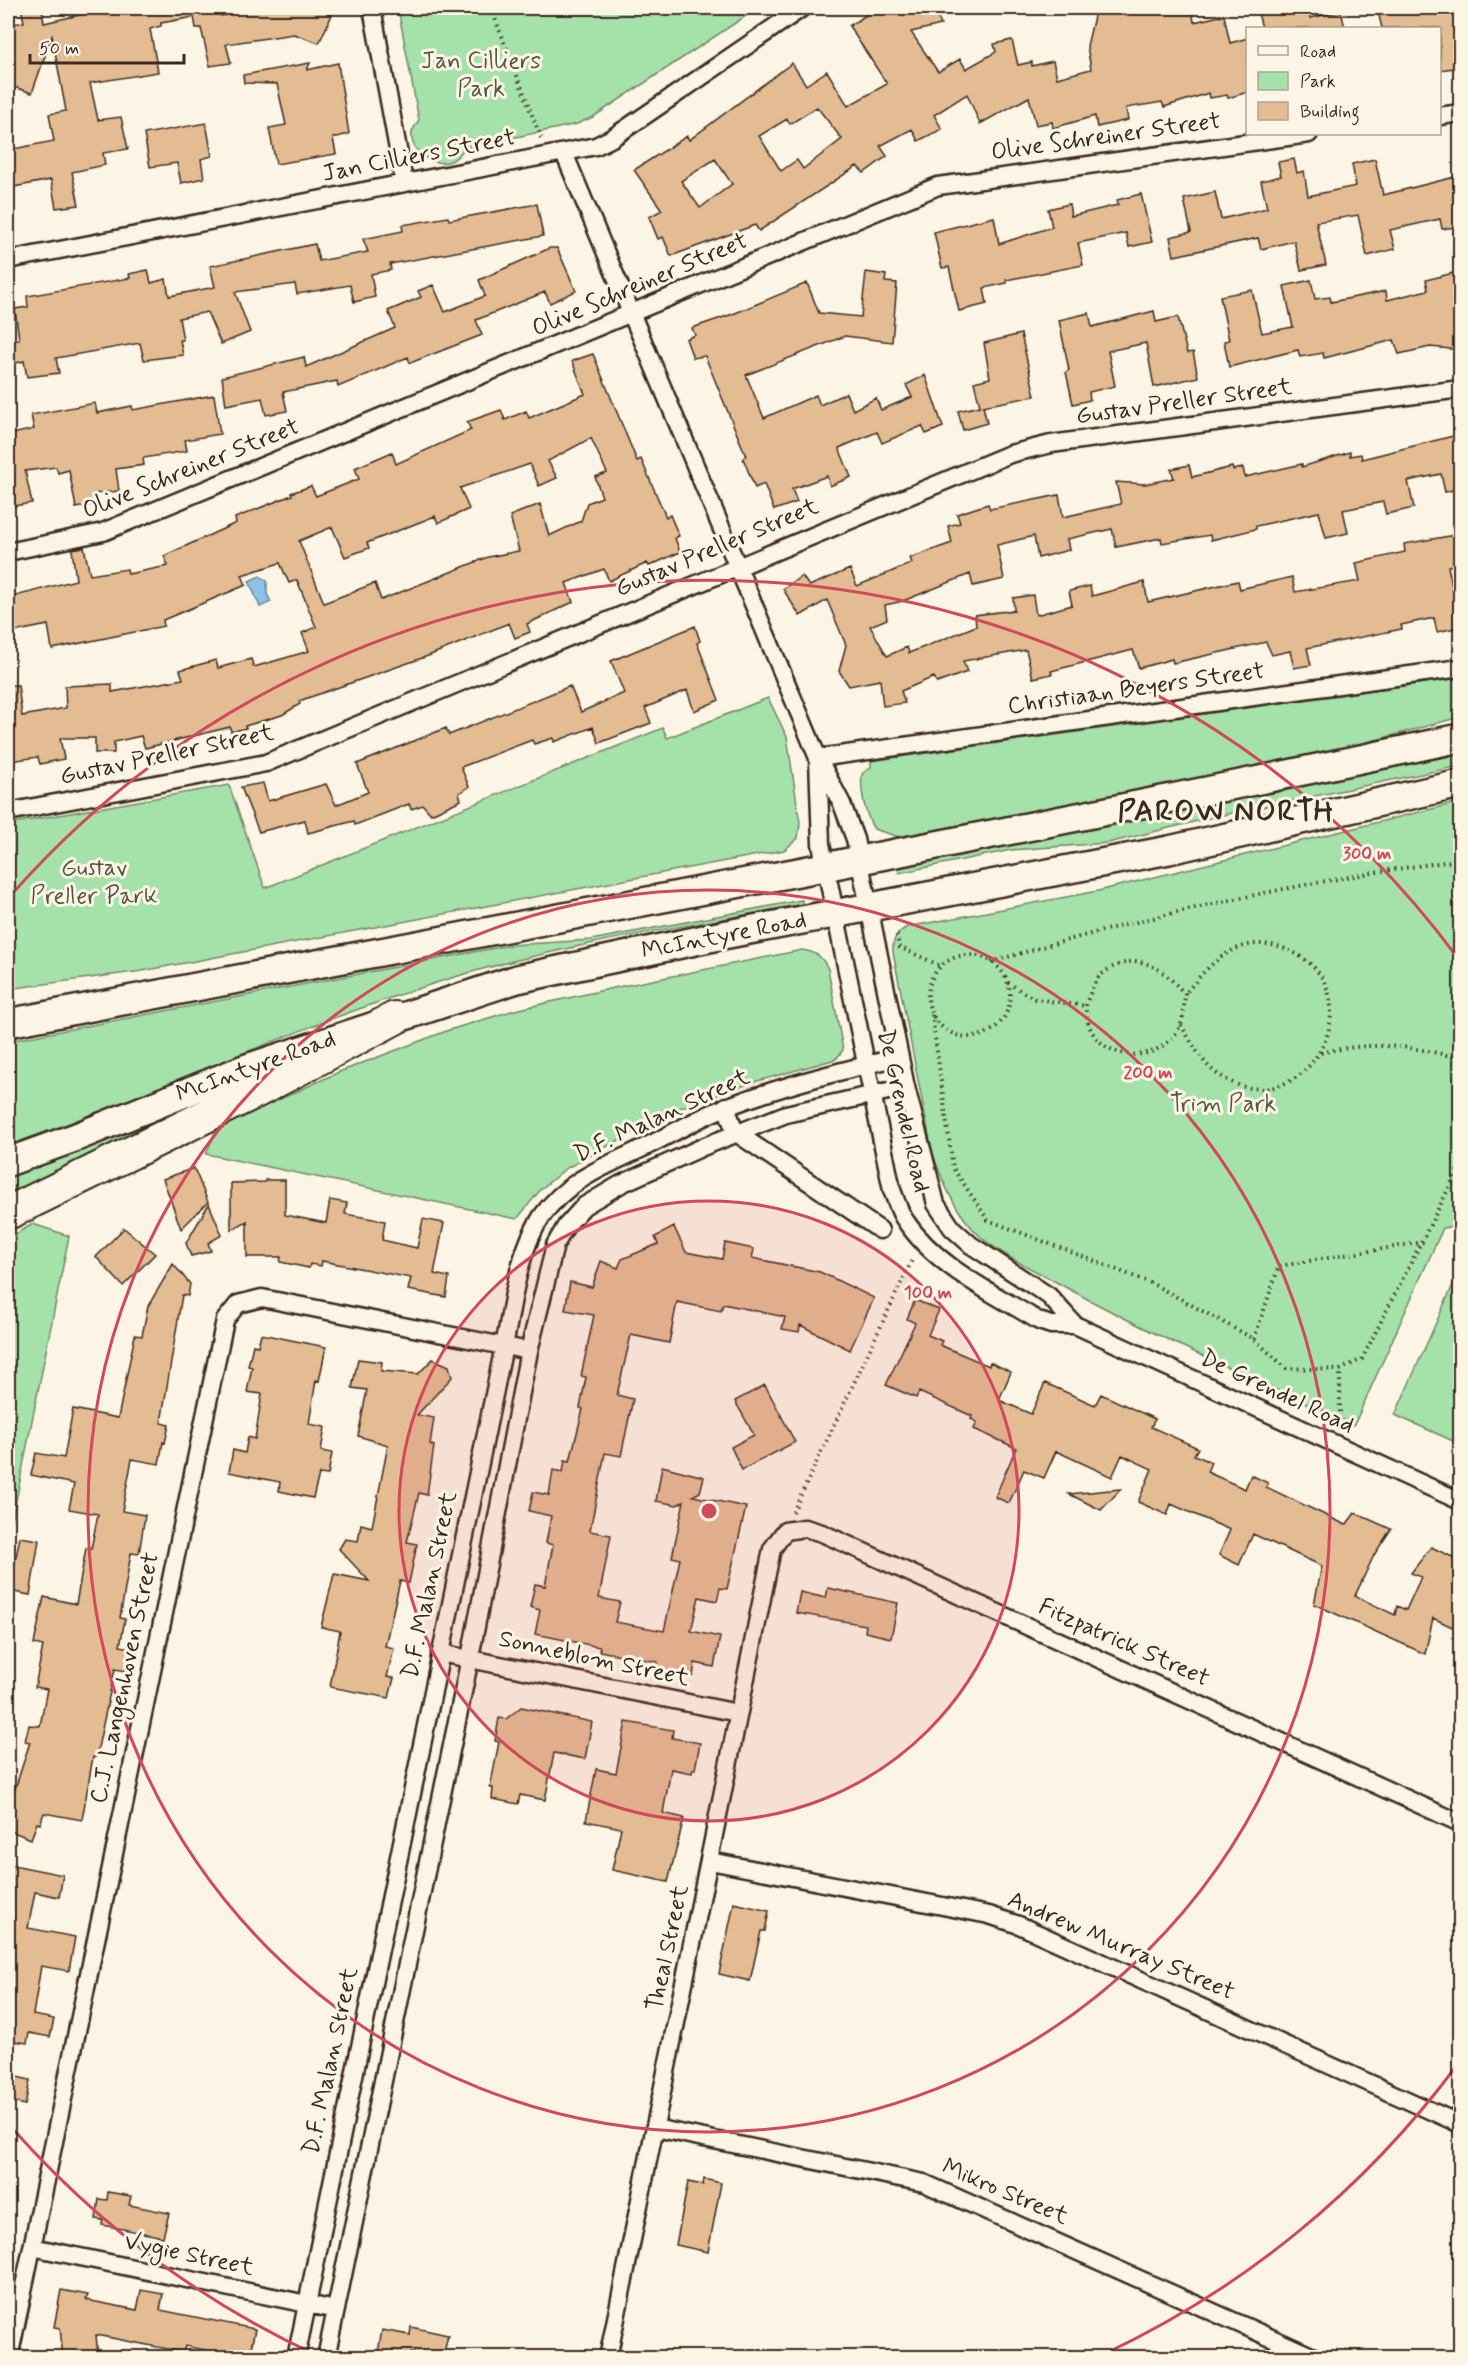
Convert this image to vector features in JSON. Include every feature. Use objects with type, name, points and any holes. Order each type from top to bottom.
[{"type":"highway","points":[[8,1213],[253,1093],[395,1018]]},
{"type":"main road","name":"McIntyre Road","points":[[8,1023],[826,868],[1164,801],[1461,738]]},
{"type":"main road","name":"McIntyre Road","points":[[8,1162],[85,1134],[244,1069],[395,1018],[529,977],[711,938],[836,916],[1169,850],[1461,784]]},
{"type":"street","points":[[372,8],[404,182]]},
{"type":"street","name":"Jan Cilliers Street","points":[[8,260],[404,182],[588,149],[612,138],[802,8]]},
{"type":"street","points":[[1441,116],[1461,113]]},
{"type":"street","name":"Olive Schreiner Street","points":[[8,552],[103,532],[938,186],[1302,135]]},
{"type":"street","name":"De Grendel Road","points":[[564,153],[818,758],[842,804],[860,861],[906,1087],[936,1204],[952,1228],[971,1245],[1049,1296],[1075,1325],[1461,1502]]},
{"type":"street","name":"Gustav Preller Street","points":[[8,812],[266,763],[994,460],[1025,450],[1063,442],[1461,388]]},
{"type":"street","name":"Christiaan Beyers Street","points":[[818,758],[1461,668]]},
{"type":"street","name":"De Grendel Road","points":[[818,758],[821,844],[892,1190],[904,1219],[920,1240],[949,1265],[1039,1321],[1051,1325],[1075,1325]]},
{"type":"street","name":"D.F. Malan Street","points":[[296,2358],[305,2304],[504,1347],[523,1257],[531,1236],[543,1216],[566,1189],[591,1173],[726,1107],[867,1064],[900,1057]]},
{"type":"street","name":"D.F. Malan Street","points":[[326,2358],[470,1658],[529,1351],[555,1245],[566,1226],[584,1206],[621,1184],[735,1132],[786,1114],[906,1087]]},
{"type":"street","points":[[726,1107],[735,1132],[880,1230]]},
{"type":"street","name":"C.J. Langenhoven Street","points":[[9,2358],[225,1320],[238,1304],[262,1298],[529,1351]]},
{"type":"street","name":"Fitzpatrick Street","points":[[785,1531],[805,1528],[822,1533],[1461,1823]]},
{"type":"street","name":"Theal Street","points":[[608,2358],[772,1549],[785,1531]]},
{"type":"street","name":"Sonneblom Street","points":[[440,1653],[738,1713]]},
{"type":"street","name":"Andrew Murray Street","points":[[710,1861],[989,1915],[1019,1925],[1461,2124]]},
{"type":"street","name":"Mikro Street","points":[[656,2128],[924,2183],[1316,2358]]},
{"type":"street","name":"Vygie Street","points":[[32,2247],[336,2310]]},
{"type":"path","points":[[490,8],[539,137]]},
{"type":"path","points":[[991,962],[1081,935],[1174,912],[1353,874],[1461,860]]},
{"type":"path","points":[[897,935],[899,947],[941,966]]},
{"type":"path","points":[[1181,1025],[1199,1054],[1215,1072],[1236,1084],[1260,1088],[1284,1084],[1306,1072],[1322,1053],[1331,1030],[1331,1006],[1325,984],[1311,965],[1293,952],[1271,944],[1248,945],[1226,952],[1208,966],[1185,994],[1181,1025],[1169,1042],[1156,1051],[1142,1055],[1126,1055],[1112,1050],[1100,1041],[1092,1029],[1086,1006],[1094,983],[1105,971],[1119,963],[1135,961],[1150,963],[1164,971],[1185,994]]},
{"type":"path","points":[[932,1015],[940,1026],[951,1034],[964,1037],[978,1036],[990,1031],[1004,1016],[1009,996],[1007,983],[1001,971],[991,962],[979,956],[965,955],[952,958],[933,976],[928,989],[953,1168],[988,1220],[1151,1283],[1254,1339],[1286,1368],[1340,1370],[1362,1359],[1461,1166]]},
{"type":"path","points":[[1007,983],[1035,999],[1086,1006]]},
{"type":"path","points":[[1322,1053],[1350,1046],[1380,1044],[1433,1050],[1461,1059]]},
{"type":"path","points":[[1254,1339],[1279,1266],[1424,1242]]},
{"type":"path","points":[[785,1531],[913,1258]]},
{"type":"path","points":[[1340,1370],[1340,1412]]},
{"type":"green space","name":"Jan Cilliers Park","points":[[398,8],[758,8],[593,117],[577,124],[465,148],[451,161],[444,163],[424,157],[414,146],[412,140],[412,132],[419,120]]},
{"type":"green space","points":[[1460,678],[1460,717],[1343,749],[899,837],[874,829],[864,802],[862,774],[871,767],[871,761]]},
{"type":"green space","name":"Gustav Preller Park","points":[[768,698],[787,737],[800,823],[798,838],[784,850],[142,971],[8,989],[8,824],[229,785],[265,888],[663,728],[667,738]]},
{"type":"green space","points":[[1460,754],[1460,766],[1218,816],[1108,843],[1011,850],[899,873],[897,867]]},
{"type":"green space","name":"Trim Park","points":[[1460,802],[1460,1225],[1443,1228],[1354,1425],[1102,1307],[991,1245],[964,1219],[940,1174],[932,1151],[893,952],[894,940],[900,932],[907,927],[1098,891]]},
{"type":"green space","points":[[802,900],[802,904],[559,950],[419,988],[300,1031],[8,1146],[8,1041],[510,945],[591,940]]},
{"type":"green space","points":[[802,950],[818,955],[828,969],[843,1050],[836,1059],[754,1082],[677,1109],[565,1169],[541,1189],[517,1219],[206,1154],[216,1130],[233,1121],[339,1072],[449,1030],[515,1010]]},
{"type":"green space","points":[[168,1112],[170,1116],[8,1196],[8,1177]]},
{"type":"green space","points":[[33,1224],[69,1236],[8,1541],[8,1238]]},
{"type":"green space","points":[[1460,1269],[1460,1444],[1395,1415]]},
{"type":"water","points":[[260,576],[267,581],[267,594],[271,602],[260,607],[249,581]]},
{"type":"building","points":[[21,8],[42,8],[44,23],[110,8],[219,8],[221,16],[262,8],[316,8],[332,15],[319,43],[294,34],[226,44],[231,63],[210,66],[201,28],[196,28],[194,17],[161,23],[161,26],[150,29],[158,72],[90,83],[98,120],[121,117],[128,149],[103,153],[105,165],[72,172],[79,205],[56,208],[51,180],[8,188],[8,150],[54,141],[49,114],[66,111],[52,36],[32,93],[8,85],[10,52],[8,25],[24,22]]},
{"type":"building","points":[[877,8],[934,8],[941,25],[911,32],[938,72],[960,59],[966,69],[996,52],[994,44],[1012,40],[1018,65],[1032,62],[1032,66],[1053,61],[1057,78],[1091,69],[1087,46],[1096,8],[1192,8],[1194,22],[1224,15],[1230,43],[1246,39],[1246,93],[1228,98],[1227,95],[1210,98],[1209,93],[1164,107],[1162,102],[1126,108],[1128,120],[1097,127],[1095,116],[1053,128],[1052,122],[1036,125],[1029,97],[980,124],[967,94],[934,115],[942,129],[918,141],[912,129],[880,146],[887,156],[864,173],[857,166],[759,231],[755,225],[671,256],[663,237],[658,239],[649,217],[662,210],[634,170],[687,136],[689,140],[792,63],[806,85],[827,71],[848,106],[887,84],[849,26]],"holes":[[[817,107],[842,139],[803,169],[797,160],[781,171],[759,136],[787,119],[790,124]],[[715,159],[732,184],[700,208],[681,181]]]},
{"type":"building","points":[[1281,8],[1308,8],[1310,18],[1341,11],[1345,27],[1262,27],[1258,13]]},
{"type":"building","points":[[1377,8],[1461,8],[1461,67],[1441,70],[1441,27],[1382,27]]},
{"type":"building","points":[[310,63],[307,70],[338,63],[349,134],[333,138],[336,154],[276,164],[269,128],[286,125],[277,84],[244,83],[243,75]]},
{"type":"building","points":[[206,123],[212,156],[201,159],[204,178],[181,183],[177,163],[150,167],[144,134]]},
{"type":"building","points":[[1294,159],[1297,173],[1304,171],[1308,196],[1356,186],[1352,164],[1375,159],[1383,195],[1455,177],[1461,201],[1461,226],[1442,229],[1440,219],[1390,230],[1395,249],[1367,256],[1358,215],[1316,222],[1326,265],[1301,270],[1294,241],[1261,249],[1258,238],[1174,256],[1170,237],[1191,232],[1184,199],[1215,192],[1221,219],[1267,208],[1261,181],[1281,176],[1278,162]]},
{"type":"building","points":[[1141,194],[1152,242],[1129,247],[1126,233],[1078,243],[1083,265],[1006,280],[1007,283],[984,288],[987,304],[959,311],[949,267],[942,268],[934,232],[994,217],[999,244],[1052,227],[1048,209],[1069,204],[1071,216],[1118,205],[1117,200]]},
{"type":"building","points":[[537,204],[543,236],[390,264],[391,270],[371,274],[375,297],[354,302],[350,285],[297,294],[295,284],[235,292],[250,332],[221,344],[207,312],[179,318],[183,355],[144,360],[140,343],[56,358],[59,373],[27,377],[24,361],[8,365],[8,341],[19,339],[15,309],[28,307],[27,296],[130,278],[129,274],[148,270],[151,283],[166,279],[169,296],[215,287],[210,266],[315,244],[319,261],[368,252],[363,239],[403,231],[402,225],[448,217],[449,220]]},
{"type":"building","points":[[550,248],[557,248],[576,291],[550,303],[545,292],[476,320],[482,335],[410,363],[408,357],[338,387],[337,381],[283,392],[287,411],[266,415],[262,398],[226,405],[222,377],[304,357],[306,367],[395,328],[388,311],[421,297],[418,291],[433,285],[445,312],[485,296],[479,280]]},
{"type":"building","points":[[1461,271],[1461,350],[1430,347],[1399,354],[1394,340],[1324,358],[1323,353],[1300,357],[1298,350],[1229,367],[1224,341],[1229,340],[1220,296],[1252,290],[1262,333],[1293,327],[1284,286],[1311,280],[1315,299],[1330,297],[1331,302],[1386,291],[1387,300],[1428,290],[1426,280]]},
{"type":"building","points":[[866,272],[886,275],[885,282],[897,283],[892,342],[845,336],[746,375],[764,418],[816,395],[820,405],[846,393],[853,410],[876,398],[881,410],[912,397],[906,385],[925,375],[943,427],[926,434],[922,426],[882,443],[877,432],[839,448],[851,477],[830,486],[827,476],[792,489],[797,502],[774,510],[764,484],[755,488],[743,458],[746,456],[705,356],[693,358],[686,339],[695,335],[692,328],[733,314],[807,283],[819,313],[861,317]]},
{"type":"building","points":[[1154,311],[1156,322],[1178,317],[1187,353],[1193,352],[1198,377],[1154,387],[1146,343],[1108,351],[1115,386],[1089,392],[1090,400],[1073,404],[1059,320],[1089,313],[1092,327]]},
{"type":"building","points":[[1021,334],[1035,396],[983,406],[987,423],[963,430],[958,411],[980,406],[974,382],[990,378],[984,343]]},
{"type":"building","points":[[593,354],[637,461],[641,459],[666,517],[670,515],[679,536],[675,538],[680,552],[649,566],[647,563],[609,581],[604,569],[566,583],[573,602],[527,624],[530,632],[515,638],[509,623],[428,656],[299,701],[300,704],[282,715],[245,726],[246,728],[231,732],[230,727],[145,748],[141,736],[114,742],[114,753],[95,753],[95,738],[60,738],[64,759],[40,764],[38,757],[10,761],[8,685],[18,685],[22,716],[66,708],[65,686],[112,684],[112,692],[183,679],[180,670],[216,660],[218,668],[251,659],[254,667],[309,651],[302,633],[316,627],[297,580],[289,583],[280,563],[242,575],[246,585],[163,620],[164,626],[52,649],[48,625],[8,633],[8,598],[76,580],[72,549],[84,547],[90,575],[127,569],[128,574],[168,566],[164,556],[236,523],[235,518],[292,495],[291,493],[311,486],[316,496],[359,479],[355,468],[392,452],[396,464],[471,430],[467,422],[501,410],[505,420],[526,411],[529,418],[585,394],[572,361]],"holes":[[[591,438],[607,473],[595,477],[602,497],[587,503],[581,521],[549,536],[540,504],[510,516],[519,551],[488,557],[381,600],[375,583],[324,603],[299,541],[332,527],[345,557],[369,548],[367,543],[435,516],[438,523],[469,509],[460,488],[530,464],[539,486],[557,478],[548,461]]]},
{"type":"building","points":[[214,395],[220,434],[185,440],[187,451],[143,458],[144,465],[116,469],[119,491],[93,494],[95,504],[76,508],[69,470],[58,473],[56,467],[25,471],[32,503],[8,507],[8,435],[34,429],[31,415],[95,403],[97,413],[132,406],[133,410]]},
{"type":"building","points":[[1461,434],[1461,488],[1445,492],[1441,474],[1408,481],[1414,508],[1386,514],[1383,502],[1343,510],[1348,533],[1326,538],[1319,512],[1256,526],[1256,529],[1211,540],[1210,535],[1162,543],[1161,538],[1116,547],[1112,529],[1067,539],[1069,550],[1038,558],[1034,536],[997,545],[1004,579],[973,586],[970,574],[903,601],[885,605],[887,619],[870,626],[887,656],[907,647],[909,653],[976,626],[975,615],[1014,610],[1013,598],[1033,595],[1036,615],[1072,605],[1069,591],[1090,586],[1092,596],[1144,582],[1148,602],[1238,581],[1240,589],[1292,577],[1295,592],[1360,581],[1356,563],[1405,552],[1404,544],[1461,534],[1461,563],[1448,566],[1460,627],[1437,632],[1434,618],[1401,625],[1402,629],[1307,648],[1311,665],[1294,668],[1290,651],[1272,655],[1266,642],[1173,663],[1172,659],[1139,668],[1133,650],[1051,671],[1052,674],[1033,678],[1026,650],[963,661],[967,672],[937,683],[934,677],[901,691],[905,703],[883,706],[880,680],[849,686],[839,671],[846,645],[827,600],[800,616],[783,589],[802,576],[809,586],[850,569],[857,586],[912,563],[910,558],[952,543],[948,526],[960,523],[957,514],[988,504],[990,509],[1059,495],[1063,517],[1121,504],[1116,482],[1145,484],[1174,478],[1171,469],[1189,465],[1192,477],[1232,467],[1233,470],[1243,468],[1245,477],[1302,464],[1302,467],[1350,452],[1350,456],[1361,454],[1362,459]]},
{"type":"building","points":[[695,626],[700,641],[697,643],[719,700],[694,711],[687,690],[645,708],[651,723],[599,743],[593,727],[554,742],[553,738],[534,744],[532,740],[461,767],[469,787],[459,793],[461,800],[431,814],[423,805],[411,809],[409,804],[355,825],[354,821],[308,833],[305,820],[259,832],[241,787],[263,783],[268,801],[326,784],[336,805],[368,792],[357,764],[446,728],[449,735],[570,686],[581,712],[624,693],[611,661]]},
{"type":"building","points":[[194,1168],[208,1202],[181,1229],[163,1179]]},
{"type":"building","points":[[265,1180],[285,1180],[285,1215],[326,1223],[330,1200],[347,1203],[345,1214],[385,1221],[382,1240],[417,1248],[423,1219],[444,1223],[434,1274],[449,1277],[446,1297],[408,1290],[411,1278],[322,1261],[321,1266],[310,1264],[309,1268],[280,1262],[281,1257],[247,1257],[247,1221],[231,1230],[231,1183],[265,1182]]},
{"type":"building","points":[[209,1204],[222,1235],[208,1243],[211,1251],[191,1256],[186,1243]]},
{"type":"building","points":[[674,1227],[686,1252],[722,1259],[725,1243],[754,1249],[752,1258],[820,1272],[874,1298],[850,1350],[800,1325],[799,1332],[782,1329],[785,1317],[723,1304],[721,1311],[677,1302],[669,1343],[631,1335],[617,1395],[633,1399],[621,1456],[605,1453],[590,1531],[611,1535],[599,1598],[620,1602],[615,1622],[664,1631],[680,1559],[672,1557],[684,1501],[677,1505],[656,1501],[662,1466],[704,1477],[700,1492],[693,1496],[746,1507],[727,1589],[720,1588],[717,1601],[699,1597],[691,1631],[720,1637],[714,1667],[695,1663],[693,1676],[656,1669],[658,1662],[599,1651],[600,1647],[535,1634],[540,1610],[530,1607],[535,1584],[545,1586],[553,1545],[546,1543],[551,1516],[529,1511],[533,1492],[549,1495],[553,1470],[563,1472],[565,1460],[570,1461],[583,1409],[580,1408],[586,1377],[581,1376],[594,1315],[565,1310],[570,1282],[592,1287],[601,1261],[618,1268],[622,1259],[658,1244],[655,1237]]},
{"type":"building","points":[[124,1228],[155,1254],[123,1286],[96,1257]]},
{"type":"building","points":[[173,1264],[190,1284],[188,1296],[182,1295],[161,1423],[169,1425],[159,1464],[132,1459],[122,1511],[145,1515],[139,1554],[131,1553],[120,1618],[125,1619],[120,1646],[136,1649],[132,1672],[115,1669],[96,1757],[93,1757],[82,1820],[44,1813],[31,1839],[8,1830],[8,1811],[30,1742],[25,1741],[29,1725],[40,1726],[47,1689],[35,1687],[43,1646],[34,1644],[44,1597],[76,1604],[86,1548],[91,1549],[98,1514],[69,1509],[74,1484],[31,1475],[36,1453],[64,1458],[73,1409],[118,1418],[135,1335],[142,1336],[148,1306]]},
{"type":"building","points":[[915,1300],[939,1310],[928,1335],[942,1341],[940,1345],[989,1366],[990,1362],[1011,1372],[999,1400],[1031,1414],[1045,1383],[1095,1405],[1101,1394],[1155,1419],[1151,1427],[1198,1448],[1194,1455],[1211,1462],[1207,1472],[1245,1489],[1251,1475],[1268,1483],[1266,1487],[1346,1525],[1355,1513],[1391,1529],[1374,1555],[1355,1596],[1395,1615],[1397,1606],[1406,1610],[1421,1577],[1411,1573],[1431,1547],[1461,1561],[1461,1631],[1433,1618],[1425,1654],[1314,1604],[1322,1566],[1253,1534],[1239,1565],[1219,1555],[1230,1530],[1171,1504],[1167,1515],[1138,1502],[1152,1469],[1122,1455],[1112,1477],[1056,1451],[1044,1478],[1024,1470],[1009,1503],[995,1497],[1016,1448],[974,1429],[977,1422],[971,1419],[972,1416],[919,1392],[916,1398],[886,1385],[915,1323],[907,1319]]},
{"type":"building","points":[[261,1334],[326,1347],[319,1381],[316,1380],[309,1424],[325,1427],[321,1451],[332,1453],[328,1475],[319,1474],[313,1498],[279,1491],[280,1482],[229,1472],[233,1450],[245,1453],[248,1437],[255,1439],[262,1394],[247,1392],[252,1367],[248,1366],[253,1345],[258,1346]]},
{"type":"building","points":[[358,1359],[382,1362],[381,1371],[418,1374],[433,1359],[449,1366],[452,1377],[417,1415],[434,1418],[430,1444],[434,1446],[427,1495],[419,1493],[407,1542],[417,1544],[409,1583],[400,1581],[385,1646],[394,1648],[387,1677],[394,1678],[389,1698],[330,1687],[340,1631],[321,1627],[334,1574],[369,1581],[339,1549],[345,1539],[358,1541],[361,1524],[372,1527],[388,1445],[358,1436],[367,1390],[352,1388]]},
{"type":"building","points":[[765,1385],[795,1442],[742,1470],[731,1447],[754,1435],[735,1401]]},
{"type":"building","points":[[1121,1489],[1101,1510],[1069,1494]]},
{"type":"building","points":[[20,1537],[39,1540],[30,1595],[9,1591]]},
{"type":"building","points":[[828,1588],[898,1603],[891,1638],[865,1632],[866,1625],[796,1613],[800,1592],[826,1598]]},
{"type":"building","points":[[521,1707],[592,1722],[585,1759],[554,1753],[545,1800],[520,1795],[518,1804],[492,1799],[493,1788],[490,1788],[499,1742],[495,1741],[499,1718],[506,1719]]},
{"type":"building","points":[[626,1722],[673,1730],[672,1738],[700,1743],[695,1769],[692,1773],[671,1769],[663,1813],[684,1818],[668,1882],[612,1870],[621,1828],[586,1821],[596,1769],[616,1773]]},
{"type":"building","points":[[8,1864],[63,1875],[59,1897],[35,1892],[28,1928],[75,1937],[69,1971],[41,1966],[33,2015],[54,2019],[50,2037],[29,2033],[27,2043],[8,2040]]},
{"type":"building","points":[[734,1903],[769,1911],[765,1931],[761,1931],[750,1981],[719,1974]]},
{"type":"building","points":[[8,2075],[30,2080],[25,2105],[8,2101]]},
{"type":"building","points":[[704,2179],[721,2183],[708,2252],[676,2245],[688,2182],[703,2185]]},
{"type":"building","points":[[108,2192],[131,2196],[129,2205],[169,2213],[163,2237],[102,2225],[103,2220],[96,2219],[99,2199],[107,2200]]},
{"type":"building","points":[[61,2290],[88,2295],[86,2300],[137,2310],[141,2290],[163,2294],[160,2310],[255,2329],[249,2358],[225,2358],[225,2354],[185,2346],[183,2352],[96,2335],[98,2358],[63,2358],[60,2328],[54,2327]]},
{"type":"building","points":[[411,2327],[448,2335],[443,2358],[411,2353],[410,2358],[377,2358],[382,2330],[410,2335]]},
{"type":"district","name":"PAROW NORTH","points":[[1226,811]]}]
